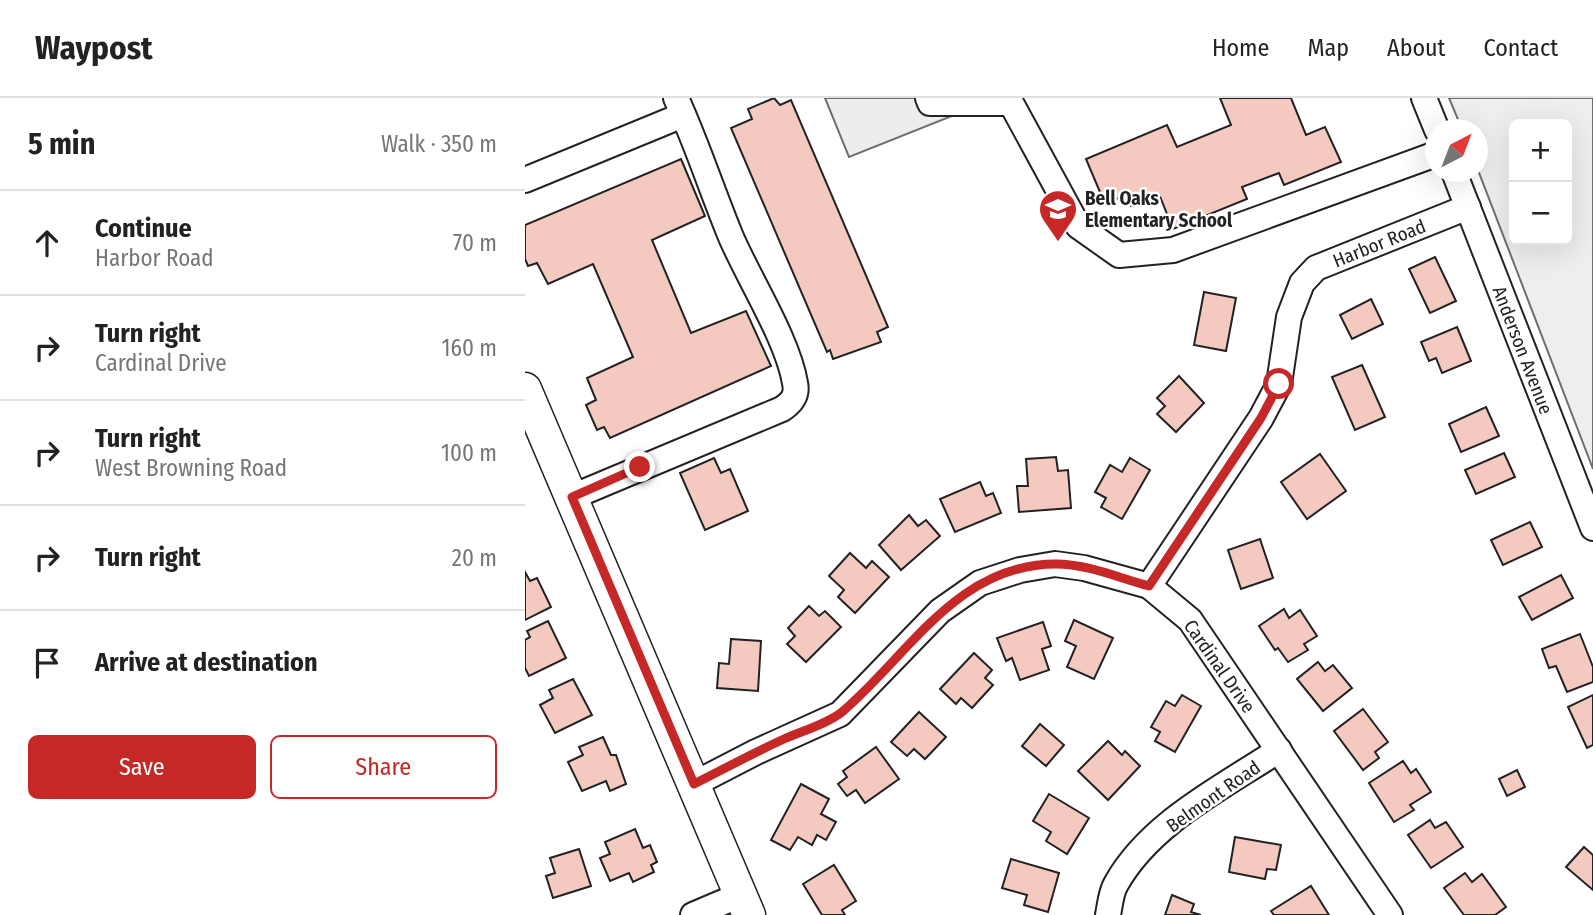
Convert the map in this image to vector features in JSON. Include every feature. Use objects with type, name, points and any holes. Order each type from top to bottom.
[{"type":"main road","points":[[525,389],[744,905]]},
{"type":"street","points":[[928,98],[930,103],[1011,103],[1078,226],[1119,256],[1173,250],[1425,158]]},
{"type":"street","points":[[1424,98],[1433,119]]},
{"type":"street","points":[[525,180],[680,106],[731,236],[788,360],[796,385],[791,403],[782,409],[572,497]]},
{"type":"street","name":"Anderson Avenue","points":[[1458,182],[1593,528]]},
{"type":"street","name":"Harbor Road","points":[[1149,586],[1261,418],[1279,384],[1289,317],[1302,283],[1316,268],[1468,207]]},
{"type":"street","name":"Cardinal Drive","points":[[694,784],[840,714],[940,611],[980,583],[1020,570],[1055,564],[1084,568],[1149,586],[1189,620],[1390,915]]},
{"type":"street","name":"Belmont Road","points":[[1108,915],[1115,886],[1144,848],[1173,821],[1279,750]]},
{"type":"street","points":[[693,915],[744,905]]},
{"type":"shaded area","points":[[825,98],[962,98],[967,110],[849,157]]},
{"type":"shaded area","points":[[1449,98],[1593,98],[1593,469],[1483,182],[1488,182],[1488,119],[1458,119]]},
{"type":"building","points":[[774,98],[780,105],[791,100],[888,327],[877,332],[881,342],[833,359],[830,350],[827,352],[731,128],[752,119],[748,109]]},
{"type":"building","name":"Bell Oaks Elementary School","points":[[1220,98],[1291,98],[1306,135],[1325,127],[1341,162],[1284,185],[1279,173],[1242,187],[1247,199],[1173,229],[1159,194],[1131,206],[1127,194],[1105,204],[1086,159],[1167,125],[1177,147],[1231,125]]},
{"type":"building","points":[[681,159],[705,216],[652,240],[691,333],[746,311],[771,366],[610,438],[604,427],[597,430],[586,405],[596,400],[587,378],[633,357],[593,264],[548,284],[537,263],[528,266],[525,259],[525,225]]},
{"type":"building","points":[[1435,257],[1456,301],[1430,313],[1409,269]]},
{"type":"building","points":[[1204,292],[1236,298],[1226,351],[1194,345]]},
{"type":"building","points":[[1371,299],[1383,324],[1352,339],[1340,315]]},
{"type":"building","points":[[1457,327],[1471,361],[1442,373],[1436,358],[1429,361],[1421,342]]},
{"type":"building","points":[[1362,365],[1385,417],[1355,430],[1332,377]]},
{"type":"building","points":[[1179,376],[1204,403],[1176,432],[1157,414],[1165,406],[1157,398]]},
{"type":"building","points":[[1486,407],[1499,436],[1461,452],[1449,424]]},
{"type":"building","points":[[1504,453],[1515,477],[1476,494],[1465,470]]},
{"type":"building","points":[[1320,454],[1346,491],[1307,519],[1281,482]]},
{"type":"building","points":[[1056,457],[1058,471],[1068,470],[1071,508],[1019,512],[1017,486],[1028,486],[1026,459]]},
{"type":"building","points":[[714,458],[721,473],[730,469],[748,511],[705,530],[680,473]]},
{"type":"building","points":[[1130,458],[1150,470],[1122,519],[1101,507],[1106,498],[1095,492],[1110,465],[1122,472]]},
{"type":"building","points":[[980,482],[986,496],[993,493],[1001,513],[955,532],[940,499]]},
{"type":"building","points":[[909,515],[918,526],[926,520],[940,536],[901,570],[879,545]]},
{"type":"building","points":[[1530,522],[1542,547],[1503,565],[1491,540]]},
{"type":"building","points":[[1260,539],[1273,578],[1241,589],[1228,550]]},
{"type":"building","points":[[850,553],[866,568],[872,561],[889,577],[855,613],[838,597],[844,590],[829,576]]},
{"type":"building","points":[[525,572],[530,581],[537,578],[551,607],[525,620]]},
{"type":"building","points":[[1561,575],[1573,598],[1532,620],[1519,597]]},
{"type":"building","points":[[809,606],[819,616],[825,611],[841,627],[806,662],[787,644],[795,636],[788,628]]},
{"type":"building","points":[[1284,609],[1289,618],[1300,610],[1317,636],[1304,644],[1308,650],[1288,662],[1278,648],[1275,650],[1259,626]]},
{"type":"building","points":[[1074,620],[1113,638],[1094,679],[1067,667],[1076,646],[1065,641]]},
{"type":"building","points":[[548,621],[566,658],[529,676],[525,668],[525,640],[530,637],[527,631]]},
{"type":"building","points":[[1043,622],[1051,646],[1042,649],[1049,670],[1020,680],[1012,658],[1006,661],[997,638]]},
{"type":"building","points":[[1580,634],[1593,667],[1593,682],[1567,692],[1556,666],[1549,668],[1542,649]]},
{"type":"building","points":[[731,639],[761,641],[758,691],[717,688],[719,663],[729,664]]},
{"type":"building","points":[[974,653],[992,670],[985,678],[993,685],[972,708],[961,698],[956,704],[940,689]]},
{"type":"building","points":[[1318,662],[1325,671],[1333,665],[1352,688],[1323,711],[1297,679]]},
{"type":"building","points":[[573,679],[592,715],[555,733],[540,705],[553,698],[549,690]]},
{"type":"building","points":[[1182,695],[1201,706],[1175,752],[1155,741],[1160,732],[1151,727],[1166,701],[1175,706]]},
{"type":"building","points":[[1593,695],[1593,745],[1587,748],[1568,707]]},
{"type":"building","points":[[1363,709],[1388,742],[1375,752],[1379,758],[1363,770],[1334,731]]},
{"type":"building","points":[[919,712],[946,737],[925,759],[914,749],[907,756],[891,742]]},
{"type":"building","points":[[1040,724],[1064,745],[1046,766],[1022,746]]},
{"type":"building","points":[[603,737],[611,755],[616,755],[626,784],[610,791],[606,781],[582,791],[568,762],[583,755],[579,747]]},
{"type":"building","points":[[1108,741],[1122,755],[1125,751],[1140,766],[1108,800],[1078,771]]},
{"type":"building","points":[[876,747],[899,779],[865,803],[856,790],[847,796],[838,784],[847,777],[843,771]]},
{"type":"building","points":[[1403,761],[1411,773],[1416,769],[1431,792],[1410,805],[1414,810],[1394,822],[1369,783]]},
{"type":"building","points":[[1517,770],[1525,787],[1507,796],[1499,779]]},
{"type":"building","points":[[801,784],[829,799],[821,814],[836,822],[826,840],[817,835],[812,845],[798,837],[790,850],[771,840]]},
{"type":"building","points":[[1049,794],[1089,818],[1067,854],[1046,841],[1051,832],[1033,821]]},
{"type":"building","points":[[1430,820],[1435,828],[1446,822],[1463,847],[1431,868],[1408,835]]},
{"type":"building","points":[[635,829],[643,848],[650,845],[657,862],[651,865],[654,872],[633,882],[629,873],[610,881],[600,858],[610,854],[605,842]]},
{"type":"building","points":[[1235,837],[1281,845],[1276,870],[1267,869],[1265,879],[1229,872]]},
{"type":"building","points":[[1584,847],[1593,855],[1593,890],[1566,867]]},
{"type":"building","points":[[579,849],[591,886],[553,898],[546,876],[555,873],[550,858]]},
{"type":"building","points":[[1011,859],[1059,873],[1048,912],[1024,905],[1027,895],[1002,888]]},
{"type":"building","points":[[834,865],[856,901],[842,910],[845,915],[822,915],[803,884]]},
{"type":"building","points":[[1465,873],[1472,882],[1482,874],[1506,907],[1495,915],[1464,915],[1444,888]]},
{"type":"building","points":[[1311,886],[1329,915],[1274,915],[1271,911]]},
{"type":"building","points":[[1172,895],[1194,904],[1191,912],[1201,915],[1165,915]]},
{"type":"place","name":"Bell Oaks Elementary School","points":[[1058,243]]},
{"type":"route","points":[[640,467],[572,497],[694,784],[840,714],[940,611],[980,583],[1020,570],[1055,564],[1084,568],[1149,586],[1261,418],[1279,384]]}]
